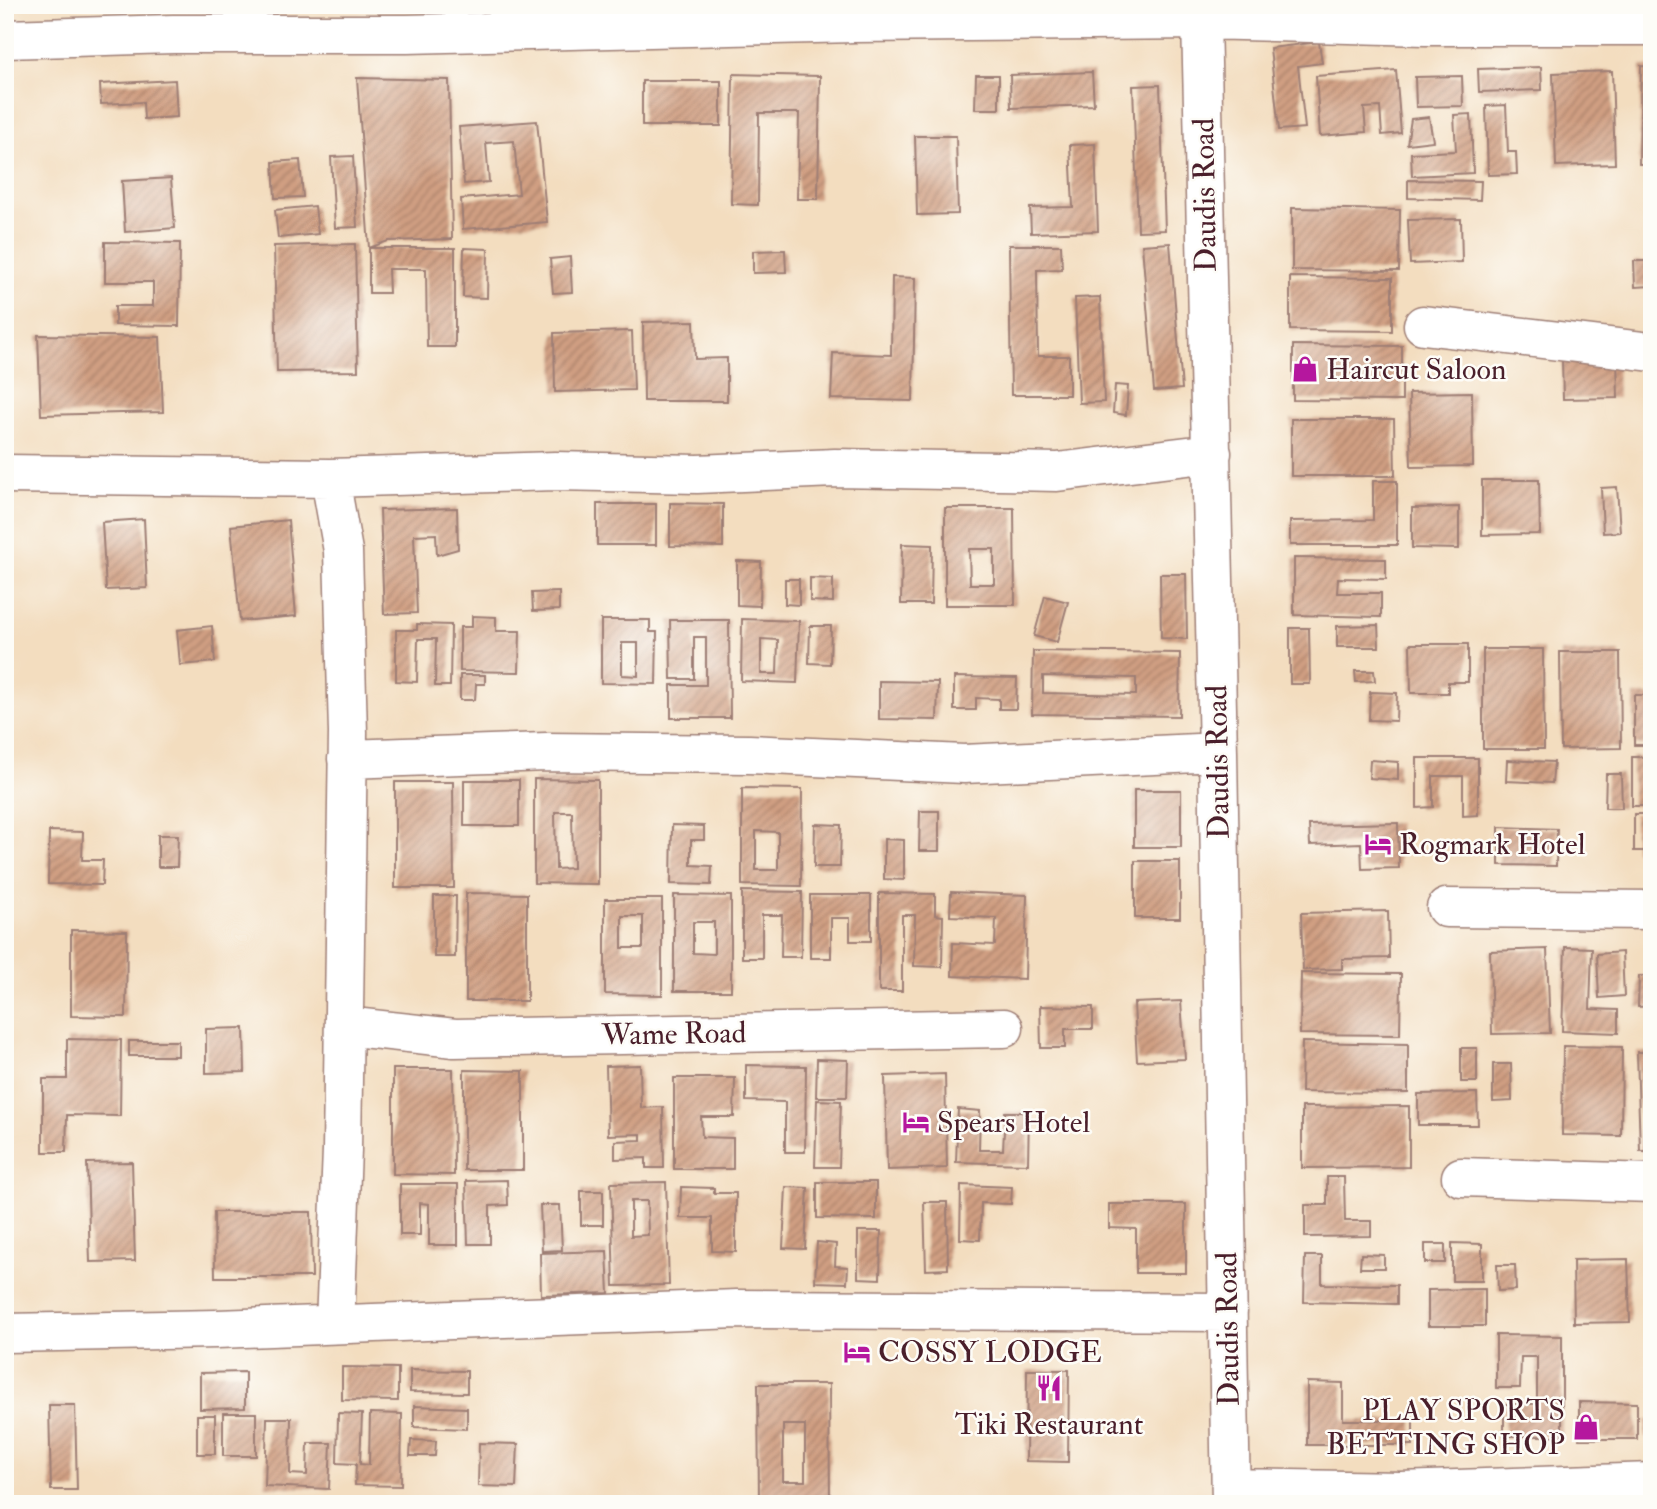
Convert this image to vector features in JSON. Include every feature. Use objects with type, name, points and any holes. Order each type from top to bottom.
[{"type":"street","points":[[5,39],[173,34],[407,34],[855,14],[1425,26],[1652,26]]},
{"type":"street","name":"Daudis Road","points":[[1201,20],[1212,453],[1231,1496]]},
{"type":"street","points":[[1423,326],[1652,352]]},
{"type":"street","points":[[5,474],[330,478],[555,471],[697,474],[835,468],[1057,472],[1212,453]]},
{"type":"street","points":[[330,478],[344,551],[347,759],[342,1150],[335,1324]]},
{"type":"street","points":[[347,759],[546,751],[749,754],[964,764],[1218,752]]},
{"type":"street","points":[[1446,908],[1652,910]]},
{"type":"street","name":"Wame Road","points":[[344,1026],[455,1038],[1004,1028]]},
{"type":"street","points":[[1461,1177],[1652,1183]]},
{"type":"street","points":[[5,1333],[737,1309],[1228,1312]]},
{"type":"street","points":[[1231,1496],[1652,1482]]},
{"type":"building","points":[[1319,42],[1322,63],[1298,66],[1305,128],[1279,130],[1270,48]]},
{"type":"building","points":[[1641,66],[1652,67],[1652,164],[1639,164]]},
{"type":"building","points":[[1541,67],[1542,90],[1479,92],[1478,69]]},
{"type":"building","points":[[1396,70],[1401,133],[1382,135],[1380,107],[1364,108],[1366,132],[1320,136],[1316,76]]},
{"type":"building","points":[[1612,71],[1615,164],[1556,166],[1553,73]]},
{"type":"building","points":[[1092,72],[1094,105],[1011,108],[1010,75]]},
{"type":"building","points":[[733,74],[820,76],[818,199],[797,199],[799,113],[759,113],[758,205],[731,204]]},
{"type":"building","points":[[976,75],[999,75],[999,109],[975,109]]},
{"type":"building","points":[[1462,76],[1463,106],[1416,107],[1415,77]]},
{"type":"building","points":[[357,78],[449,80],[452,239],[388,241],[369,248]]},
{"type":"building","points":[[175,80],[177,117],[144,119],[143,102],[101,104],[100,84]]},
{"type":"building","points":[[642,81],[721,81],[721,126],[642,126]]},
{"type":"building","points":[[1160,85],[1165,230],[1138,231],[1133,86]]},
{"type":"building","points":[[1506,105],[1508,152],[1516,152],[1517,174],[1488,175],[1486,106]]},
{"type":"building","points":[[1471,114],[1473,173],[1412,176],[1411,153],[1456,151],[1454,115]]},
{"type":"building","points":[[1429,117],[1433,141],[1407,144],[1411,119]]},
{"type":"building","points":[[537,121],[547,222],[463,229],[461,199],[519,194],[514,141],[486,143],[489,182],[464,184],[459,127]]},
{"type":"building","points":[[915,136],[956,136],[958,214],[917,215]]},
{"type":"building","points":[[1095,144],[1098,231],[1031,233],[1030,208],[1073,207],[1070,145]]},
{"type":"building","points":[[353,156],[357,227],[335,228],[331,157]]},
{"type":"building","points":[[300,160],[303,197],[275,198],[273,162]]},
{"type":"building","points":[[171,178],[175,228],[125,232],[122,181]]},
{"type":"building","points":[[1408,180],[1481,181],[1480,200],[1408,198]]},
{"type":"building","points":[[315,206],[318,234],[278,238],[275,210]]},
{"type":"building","points":[[1292,208],[1400,210],[1399,271],[1292,270]]},
{"type":"building","points":[[1461,219],[1462,262],[1410,264],[1408,220]]},
{"type":"building","points":[[105,242],[180,243],[179,326],[115,325],[115,306],[153,306],[153,282],[105,282]]},
{"type":"building","points":[[1170,243],[1182,389],[1154,391],[1142,245]]},
{"type":"building","points":[[355,244],[358,371],[277,372],[274,246]]},
{"type":"building","points":[[1009,245],[1061,245],[1062,269],[1037,270],[1038,356],[1069,356],[1069,395],[1011,395]]},
{"type":"building","points":[[369,248],[455,248],[455,347],[427,347],[426,269],[388,269],[389,293],[369,293]]},
{"type":"building","points":[[464,248],[488,249],[487,298],[463,297]]},
{"type":"building","points":[[785,250],[786,272],[753,273],[753,251]]},
{"type":"building","points":[[570,257],[572,292],[553,293],[550,259]]},
{"type":"building","points":[[1634,261],[1652,261],[1652,286],[1635,287]]},
{"type":"building","points":[[892,277],[915,278],[913,401],[831,399],[833,353],[891,355]]},
{"type":"building","points":[[1290,277],[1392,278],[1392,331],[1290,330]]},
{"type":"building","points":[[1100,297],[1104,402],[1079,403],[1075,298]]},
{"type":"building","points":[[694,321],[695,359],[727,358],[727,401],[644,401],[643,322]]},
{"type":"building","points":[[632,331],[634,390],[555,392],[554,333]]},
{"type":"building","points":[[38,335],[160,337],[163,412],[41,415]]},
{"type":"building","points":[[1293,345],[1402,346],[1402,401],[1293,400]]},
{"type":"building","points":[[1617,357],[1618,398],[1563,399],[1562,358]]},
{"type":"building","points":[[1115,385],[1128,386],[1126,415],[1113,413]]},
{"type":"building","points":[[1472,392],[1473,466],[1411,467],[1409,393]]},
{"type":"building","points":[[1291,419],[1394,419],[1395,476],[1291,476]]},
{"type":"building","points":[[1647,472],[1652,472],[1652,490],[1648,490]]},
{"type":"building","points":[[1482,480],[1539,480],[1540,534],[1482,535]]},
{"type":"building","points":[[1373,481],[1397,481],[1397,545],[1290,545],[1290,521],[1373,520]]},
{"type":"building","points":[[1617,487],[1620,532],[1603,533],[1601,488]]},
{"type":"building","points":[[670,503],[723,504],[723,547],[670,546]]},
{"type":"building","points":[[597,504],[656,504],[656,545],[597,545]]},
{"type":"building","points":[[1459,507],[1459,549],[1412,548],[1412,508]]},
{"type":"building","points":[[457,508],[458,549],[437,555],[436,534],[414,535],[417,613],[384,614],[380,510]]},
{"type":"building","points":[[945,508],[1014,508],[1015,605],[945,605]],"holes":[[[969,549],[994,549],[994,584],[970,584]]]},
{"type":"building","points":[[144,519],[147,588],[106,590],[102,522]]},
{"type":"building","points":[[288,520],[296,616],[240,621],[231,526]]},
{"type":"building","points":[[902,544],[932,545],[931,604],[901,604]]},
{"type":"building","points":[[1294,558],[1386,559],[1386,579],[1338,578],[1337,593],[1381,593],[1381,617],[1294,615]]},
{"type":"building","points":[[737,561],[761,562],[760,606],[737,605]]},
{"type":"building","points":[[1160,574],[1186,574],[1187,639],[1161,638]]},
{"type":"building","points":[[810,578],[833,579],[833,602],[810,601]]},
{"type":"building","points":[[785,579],[799,579],[799,605],[785,604]]},
{"type":"building","points":[[559,592],[559,610],[533,611],[532,593]]},
{"type":"building","points":[[1045,596],[1068,602],[1057,642],[1034,636]]},
{"type":"building","points":[[472,616],[496,617],[496,631],[520,631],[519,672],[460,671],[460,627],[472,627]]},
{"type":"building","points":[[742,619],[799,621],[797,683],[741,681]],"holes":[[[761,639],[778,640],[777,674],[761,674]]]},
{"type":"building","points":[[601,620],[650,620],[650,632],[657,632],[656,684],[601,683]],"holes":[[[622,643],[638,643],[638,676],[622,675]]]},
{"type":"building","points":[[670,620],[729,620],[730,718],[671,718],[671,685],[706,685],[706,637],[694,637],[694,679],[671,679]]},
{"type":"building","points":[[417,624],[451,625],[450,686],[435,686],[436,639],[418,639],[417,682],[396,681],[396,630],[417,630]]},
{"type":"building","points":[[1378,625],[1379,647],[1337,647],[1337,626]]},
{"type":"building","points":[[212,626],[215,662],[180,665],[177,630]]},
{"type":"building","points":[[810,626],[831,626],[830,664],[809,663]]},
{"type":"building","points":[[1290,628],[1309,628],[1310,684],[1290,684]]},
{"type":"building","points":[[1410,644],[1468,644],[1468,682],[1448,682],[1448,693],[1411,693]]},
{"type":"building","points":[[1483,649],[1543,649],[1544,749],[1483,749]]},
{"type":"building","points":[[1033,651],[1180,653],[1179,716],[1032,714]],"holes":[[[1043,676],[1136,678],[1136,695],[1043,693]]]},
{"type":"building","points":[[1560,652],[1620,652],[1621,748],[1561,749]]},
{"type":"building","points":[[1355,671],[1374,671],[1375,681],[1356,682]]},
{"type":"building","points":[[460,675],[485,675],[485,684],[476,684],[475,700],[460,700]]},
{"type":"building","points":[[954,677],[1017,678],[1016,709],[999,709],[999,699],[976,698],[976,710],[954,710]]},
{"type":"building","points":[[879,681],[938,682],[937,720],[879,719]]},
{"type":"building","points":[[1370,692],[1397,693],[1396,721],[1369,720]]},
{"type":"building","points":[[1634,695],[1652,695],[1652,745],[1634,745]]},
{"type":"building","points":[[1632,757],[1652,757],[1652,779],[1648,779],[1649,806],[1632,806]]},
{"type":"building","points":[[1417,758],[1478,758],[1478,815],[1463,816],[1463,776],[1433,776],[1433,807],[1417,808]]},
{"type":"building","points":[[1370,760],[1398,762],[1398,780],[1369,778]]},
{"type":"building","points":[[1507,760],[1554,762],[1552,783],[1506,781]]},
{"type":"building","points":[[1606,774],[1621,774],[1622,808],[1605,808]]},
{"type":"building","points":[[534,779],[598,780],[598,884],[534,883]],"holes":[[[555,812],[572,812],[573,868],[556,869]]]},
{"type":"building","points":[[464,780],[519,780],[519,826],[464,826]]},
{"type":"building","points":[[395,782],[453,782],[454,888],[395,888]]},
{"type":"building","points":[[742,788],[802,789],[801,886],[742,885]],"holes":[[[756,831],[778,832],[778,870],[756,870]]]},
{"type":"building","points":[[1134,790],[1181,790],[1181,847],[1134,847]]},
{"type":"building","points":[[920,811],[939,811],[939,851],[919,851]]},
{"type":"building","points":[[1634,814],[1652,814],[1652,851],[1634,851]]},
{"type":"building","points":[[1398,823],[1399,868],[1362,869],[1361,843],[1310,845],[1309,825]]},
{"type":"building","points":[[815,824],[841,825],[840,867],[814,867]]},
{"type":"building","points":[[672,825],[704,826],[704,840],[691,840],[691,865],[712,866],[711,885],[671,884]]},
{"type":"building","points":[[1499,827],[1557,829],[1556,866],[1499,865]]},
{"type":"building","points":[[49,831],[83,832],[82,860],[103,860],[102,885],[48,884]]},
{"type":"building","points":[[158,835],[178,835],[177,867],[158,867]]},
{"type":"building","points":[[884,839],[904,840],[904,880],[884,879]]},
{"type":"building","points":[[1135,861],[1180,861],[1180,918],[1135,918]]},
{"type":"building","points":[[742,891],[802,892],[801,957],[781,957],[782,915],[762,915],[762,958],[742,958]]},
{"type":"building","points":[[951,892],[1027,895],[1025,979],[952,976],[953,943],[995,945],[996,918],[950,916]]},
{"type":"building","points":[[466,893],[527,894],[527,1001],[466,1001]]},
{"type":"building","points":[[879,893],[935,894],[935,915],[943,916],[942,967],[914,966],[915,915],[902,915],[902,991],[879,991]]},
{"type":"building","points":[[674,895],[731,896],[731,991],[674,991]],"holes":[[[693,922],[714,922],[714,954],[693,953]]]},
{"type":"building","points":[[810,895],[871,895],[871,941],[850,941],[850,918],[831,918],[831,958],[810,958]]},
{"type":"building","points":[[434,896],[456,896],[455,957],[434,957]]},
{"type":"building","points":[[605,899],[662,899],[662,995],[605,994]],"holes":[[[622,916],[643,916],[643,948],[622,948]]]},
{"type":"building","points":[[1388,911],[1389,958],[1342,959],[1342,969],[1303,970],[1301,913]]},
{"type":"building","points":[[71,930],[127,931],[126,1017],[71,1016]]},
{"type":"building","points":[[1565,947],[1592,948],[1590,1009],[1618,1010],[1618,1033],[1562,1031]]},
{"type":"building","points":[[1547,949],[1550,1033],[1492,1034],[1490,951]]},
{"type":"building","points":[[1622,952],[1624,996],[1599,998],[1597,954]]},
{"type":"building","points":[[1301,973],[1401,974],[1400,1035],[1300,1034]]},
{"type":"building","points":[[1639,976],[1652,976],[1652,1006],[1638,1007]]},
{"type":"building","points":[[1181,1001],[1185,1059],[1137,1061],[1134,1003]]},
{"type":"building","points":[[1040,1006],[1093,1007],[1093,1029],[1065,1029],[1065,1048],[1041,1048]]},
{"type":"building","points":[[244,1028],[245,1072],[206,1073],[206,1029]]},
{"type":"building","points":[[67,1039],[121,1040],[120,1116],[67,1115],[66,1152],[43,1152],[43,1079],[67,1079]]},
{"type":"building","points":[[129,1041],[178,1041],[178,1056],[129,1056]]},
{"type":"building","points":[[1302,1042],[1408,1044],[1408,1093],[1301,1092]]},
{"type":"building","points":[[1563,1046],[1622,1047],[1621,1136],[1562,1135]]},
{"type":"building","points":[[1461,1048],[1477,1048],[1477,1082],[1461,1082]]},
{"type":"building","points":[[1637,1052],[1652,1052],[1652,1151],[1640,1151]]},
{"type":"building","points":[[817,1059],[848,1060],[847,1097],[816,1097]]},
{"type":"building","points":[[1493,1064],[1511,1064],[1512,1101],[1493,1102]]},
{"type":"building","points":[[640,1065],[641,1108],[663,1107],[664,1168],[646,1168],[646,1158],[615,1159],[615,1141],[641,1140],[641,1134],[608,1135],[606,1066]]},
{"type":"building","points":[[746,1065],[806,1066],[805,1152],[785,1152],[785,1102],[746,1101]]},
{"type":"building","points":[[393,1069],[453,1069],[454,1175],[393,1174]]},
{"type":"building","points":[[464,1070],[523,1071],[523,1170],[464,1170]]},
{"type":"building","name":"Spears Hotel","points":[[945,1074],[947,1168],[887,1170],[885,1076]]},
{"type":"building","points":[[674,1078],[735,1078],[734,1117],[701,1117],[702,1137],[733,1138],[733,1169],[674,1169]]},
{"type":"building","points":[[1477,1093],[1478,1125],[1418,1125],[1418,1094]]},
{"type":"building","points":[[817,1100],[841,1101],[839,1167],[815,1167]]},
{"type":"building","points":[[1409,1106],[1409,1167],[1302,1168],[1302,1107]]},
{"type":"building","points":[[958,1109],[980,1111],[979,1150],[1003,1150],[1005,1112],[1029,1112],[1028,1164],[956,1162]]},
{"type":"building","points":[[132,1162],[135,1261],[90,1262],[87,1163]]},
{"type":"building","points":[[1327,1177],[1344,1177],[1345,1221],[1371,1221],[1371,1236],[1305,1237],[1305,1205],[1327,1205]]},
{"type":"building","points":[[507,1180],[508,1205],[490,1206],[490,1244],[468,1244],[466,1181]]},
{"type":"building","points":[[666,1182],[669,1285],[614,1286],[611,1183]],"holes":[[[631,1201],[647,1201],[648,1235],[631,1236]]]},
{"type":"building","points":[[817,1182],[876,1182],[876,1219],[817,1218]]},
{"type":"building","points":[[400,1184],[458,1184],[458,1245],[429,1245],[429,1204],[420,1203],[420,1235],[400,1235]]},
{"type":"building","points":[[961,1185],[1012,1187],[1011,1204],[981,1203],[980,1240],[960,1239]]},
{"type":"building","points":[[681,1187],[714,1188],[714,1193],[736,1193],[736,1252],[712,1251],[712,1218],[680,1218]]},
{"type":"building","points":[[786,1187],[808,1188],[805,1249],[783,1248]]},
{"type":"building","points":[[581,1191],[603,1191],[603,1225],[581,1225]]},
{"type":"building","points":[[924,1202],[947,1202],[948,1269],[926,1270]]},
{"type":"building","points":[[1109,1204],[1186,1204],[1186,1273],[1136,1273],[1136,1229],[1109,1228]]},
{"type":"building","points":[[540,1205],[560,1205],[562,1250],[542,1251]]},
{"type":"building","points":[[214,1212],[311,1212],[312,1277],[215,1277]]},
{"type":"building","points":[[858,1231],[881,1231],[880,1279],[858,1278]]},
{"type":"building","points":[[817,1242],[836,1244],[835,1266],[848,1267],[847,1283],[815,1282]]},
{"type":"building","points":[[1452,1243],[1482,1244],[1482,1281],[1452,1281]]},
{"type":"building","points":[[1425,1244],[1445,1244],[1445,1263],[1425,1263]]},
{"type":"building","points":[[607,1251],[609,1293],[541,1295],[540,1253]]},
{"type":"building","points":[[1361,1254],[1384,1255],[1384,1268],[1360,1268]]},
{"type":"building","points":[[1305,1256],[1322,1256],[1322,1284],[1397,1285],[1397,1304],[1304,1302]]},
{"type":"building","points":[[1628,1259],[1630,1322],[1574,1323],[1573,1260]]},
{"type":"building","points":[[1497,1265],[1515,1265],[1516,1290],[1498,1291]]},
{"type":"building","points":[[1485,1289],[1485,1326],[1428,1326],[1428,1290]]},
{"type":"building","points":[[1647,1297],[1652,1297],[1652,1322],[1647,1322]]},
{"type":"building","points":[[1496,1335],[1562,1336],[1562,1436],[1504,1436],[1504,1404],[1537,1404],[1537,1357],[1521,1357],[1520,1388],[1496,1388]]},
{"type":"building","points":[[342,1367],[398,1368],[398,1401],[342,1400]]},
{"type":"building","points":[[410,1370],[467,1371],[467,1393],[410,1392]]},
{"type":"building","points":[[1027,1370],[1069,1370],[1068,1462],[1026,1461]]},
{"type":"building","points":[[245,1372],[245,1408],[200,1409],[200,1373]]},
{"type":"building","points":[[1307,1382],[1343,1383],[1343,1420],[1413,1420],[1413,1445],[1307,1445]]},
{"type":"building","points":[[758,1384],[829,1384],[830,1503],[759,1503]],"holes":[[[783,1425],[805,1425],[805,1481],[783,1481]]]},
{"type":"building","points":[[1579,1402],[1637,1403],[1637,1439],[1579,1439]]},
{"type":"building","points":[[49,1405],[75,1405],[77,1490],[51,1490]]},
{"type":"building","points":[[414,1406],[467,1408],[467,1429],[414,1427]]},
{"type":"building","points":[[223,1413],[256,1413],[256,1456],[223,1456]]},
{"type":"building","points":[[338,1413],[362,1414],[360,1464],[369,1465],[370,1413],[402,1414],[401,1486],[355,1485],[356,1464],[337,1463]]},
{"type":"building","points":[[197,1415],[215,1415],[215,1454],[197,1454]]},
{"type":"building","points":[[267,1418],[291,1418],[290,1474],[307,1475],[308,1443],[331,1443],[329,1489],[265,1486]]},
{"type":"building","points":[[1646,1419],[1652,1419],[1652,1438],[1645,1438]]},
{"type":"building","points":[[411,1440],[436,1441],[435,1456],[410,1456]]},
{"type":"building","points":[[479,1443],[518,1444],[516,1487],[478,1486]]},
{"type":"place","name":"Haircut Saloon","points":[[1305,369]]},
{"type":"place","name":"Rogmark Hotel","points":[[1378,844]]},
{"type":"place","name":"Spears Hotel","points":[[916,1122]]},
{"type":"place","name":"COSSY LODGE","points":[[857,1352]]},
{"type":"place","name":"Tiki Restaurant","points":[[1049,1388]]},
{"type":"place","name":"PLAY SPORTS BETTING SHOP","points":[[1586,1427]]}]
